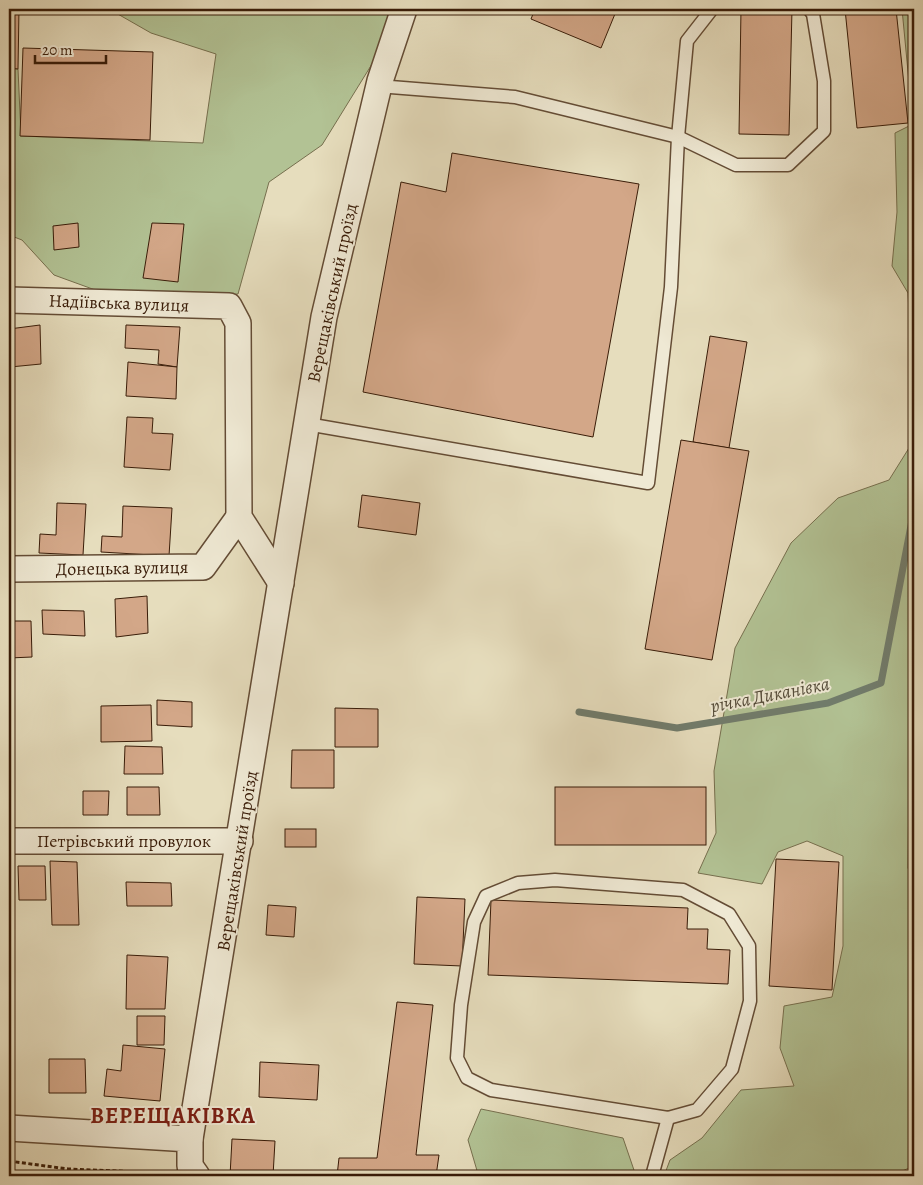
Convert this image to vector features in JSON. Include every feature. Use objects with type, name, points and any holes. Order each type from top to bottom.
[{"type":"street","name":"Верещаківський проїзд","points":[[197,1176],[190,1166],[190,1139],[324,317],[378,86],[404,9]]},
{"type":"street","name":"Надіївська вулиця","points":[[9,300],[229,306],[238,323],[239,518]]},
{"type":"street","name":"Донецька вулиця","points":[[9,570],[203,567],[239,518]]},
{"type":"street","points":[[239,518],[282,582]]},
{"type":"street","name":"Петрівський провулок","points":[[9,841],[240,841]]},
{"type":"street","points":[[9,1128],[190,1139]]},
{"type":"lane","points":[[307,424],[648,483],[671,287],[678,138],[687,41],[712,9]]},
{"type":"lane","points":[[378,86],[515,97],[678,138],[736,165],[788,165],[824,131],[824,81],[813,14],[809,9]]},
{"type":"lane","points":[[555,880],[683,890],[728,914],[750,946],[750,1001],[732,1069],[697,1110],[668,1118],[491,1090],[467,1078],[457,1058],[460,1005],[474,922],[486,896],[518,883],[555,880]]},
{"type":"lane","points":[[652,1176],[668,1118]]},
{"type":"path","points":[[9,1160],[68,1169],[140,1172],[156,1176]]},
{"type":"green space","points":[[109,9],[406,9],[322,145],[269,182],[238,294],[131,303],[54,275],[22,240],[9,235],[9,68],[18,69],[21,136],[203,143],[216,54],[151,33]]},
{"type":"green space","points":[[902,9],[914,9],[914,410],[908,293],[892,266],[897,212],[895,133],[913,124]]},
{"type":"green space","points":[[914,440],[914,724],[909,783],[908,868],[914,880],[914,1166],[902,1171],[903,1176],[664,1176],[670,1160],[702,1138],[741,1090],[794,1086],[780,1048],[784,1006],[832,997],[843,946],[843,856],[807,841],[778,852],[762,884],[698,873],[716,833],[714,771],[735,648],[791,543],[838,498],[889,480]]},
{"type":"green space","points":[[481,1109],[623,1138],[636,1176],[476,1176],[478,1174],[468,1140]]},
{"type":"building","points":[[9,9],[19,9],[18,69],[9,68]]},
{"type":"building","points":[[535,9],[617,9],[601,48],[531,19]]},
{"type":"building","points":[[741,9],[792,9],[789,135],[739,134]]},
{"type":"building","points":[[845,9],[896,9],[908,123],[857,128]]},
{"type":"building","points":[[23,48],[153,52],[150,140],[20,136]]},
{"type":"building","points":[[452,153],[639,184],[593,437],[363,392],[401,182],[446,192]]},
{"type":"building","points":[[78,223],[79,247],[54,250],[53,226]]},
{"type":"building","points":[[152,223],[184,224],[178,282],[143,278]]},
{"type":"building","points":[[40,325],[41,364],[10,367],[9,329]]},
{"type":"building","points":[[126,325],[180,327],[177,367],[158,364],[159,350],[125,348]]},
{"type":"building","points":[[710,336],[747,342],[729,448],[693,442]]},
{"type":"building","points":[[128,362],[177,367],[176,399],[126,396]]},
{"type":"building","points":[[127,417],[153,418],[152,433],[173,434],[170,470],[124,467]]},
{"type":"building","points":[[681,440],[749,451],[712,660],[645,649]]},
{"type":"building","points":[[362,495],[420,503],[416,535],[358,527]]},
{"type":"building","points":[[57,503],[86,504],[83,555],[39,553],[40,534],[56,535]]},
{"type":"building","points":[[123,506],[172,508],[169,556],[101,552],[102,536],[122,537]]},
{"type":"building","points":[[147,596],[148,633],[116,637],[115,599]]},
{"type":"building","points":[[42,610],[84,611],[85,636],[43,634]]},
{"type":"building","points":[[9,621],[31,621],[32,657],[9,658]]},
{"type":"building","points":[[157,700],[192,702],[192,727],[157,725]]},
{"type":"building","points":[[151,705],[152,741],[101,742],[101,706]]},
{"type":"building","points":[[335,708],[378,709],[378,747],[335,747]]},
{"type":"building","points":[[125,746],[162,747],[163,774],[124,774]]},
{"type":"building","points":[[292,750],[334,750],[334,788],[291,788]]},
{"type":"building","points":[[127,787],[159,787],[160,815],[127,815]]},
{"type":"building","points":[[555,787],[706,787],[706,845],[555,845]]},
{"type":"building","points":[[83,791],[109,791],[108,815],[83,815]]},
{"type":"building","points":[[285,829],[316,829],[316,847],[285,847]]},
{"type":"building","points":[[776,859],[839,862],[832,990],[769,986]]},
{"type":"building","points":[[50,861],[77,862],[79,925],[52,925]]},
{"type":"building","points":[[18,866],[45,866],[46,900],[19,900]]},
{"type":"building","points":[[10,867],[12,908],[9,908]]},
{"type":"building","points":[[126,882],[171,883],[172,906],[127,906]]},
{"type":"building","points":[[417,897],[465,899],[462,966],[414,964]]},
{"type":"building","points":[[491,900],[688,908],[687,929],[708,929],[707,949],[730,950],[728,984],[488,975]]},
{"type":"building","points":[[268,905],[296,907],[294,937],[266,935]]},
{"type":"building","points":[[127,955],[168,957],[165,1009],[126,1009]]},
{"type":"building","points":[[397,1002],[433,1005],[416,1155],[439,1155],[436,1176],[337,1176],[339,1158],[377,1158]]},
{"type":"building","points":[[137,1016],[165,1016],[164,1045],[137,1045]]},
{"type":"building","points":[[123,1045],[165,1049],[160,1101],[104,1096],[107,1069],[121,1071]]},
{"type":"building","points":[[49,1059],[85,1059],[86,1093],[49,1093]]},
{"type":"building","points":[[260,1062],[319,1065],[317,1100],[259,1097]]},
{"type":"building","points":[[232,1139],[275,1141],[273,1176],[230,1176]]},
{"type":"building","points":[[71,1172],[105,1174],[105,1176],[71,1176]]},
{"type":"building","points":[[9,1173],[26,1174],[26,1176],[9,1176]]},
{"type":"waterway","name":"річка Диканівка","points":[[911,9],[914,25]]},
{"type":"waterway","name":"річка Диканівка","points":[[579,712],[677,728],[828,703],[881,683],[914,510]]},
{"type":"district","name":"ВЕРЕЩАКІВКА","points":[[173,1116]]}]
